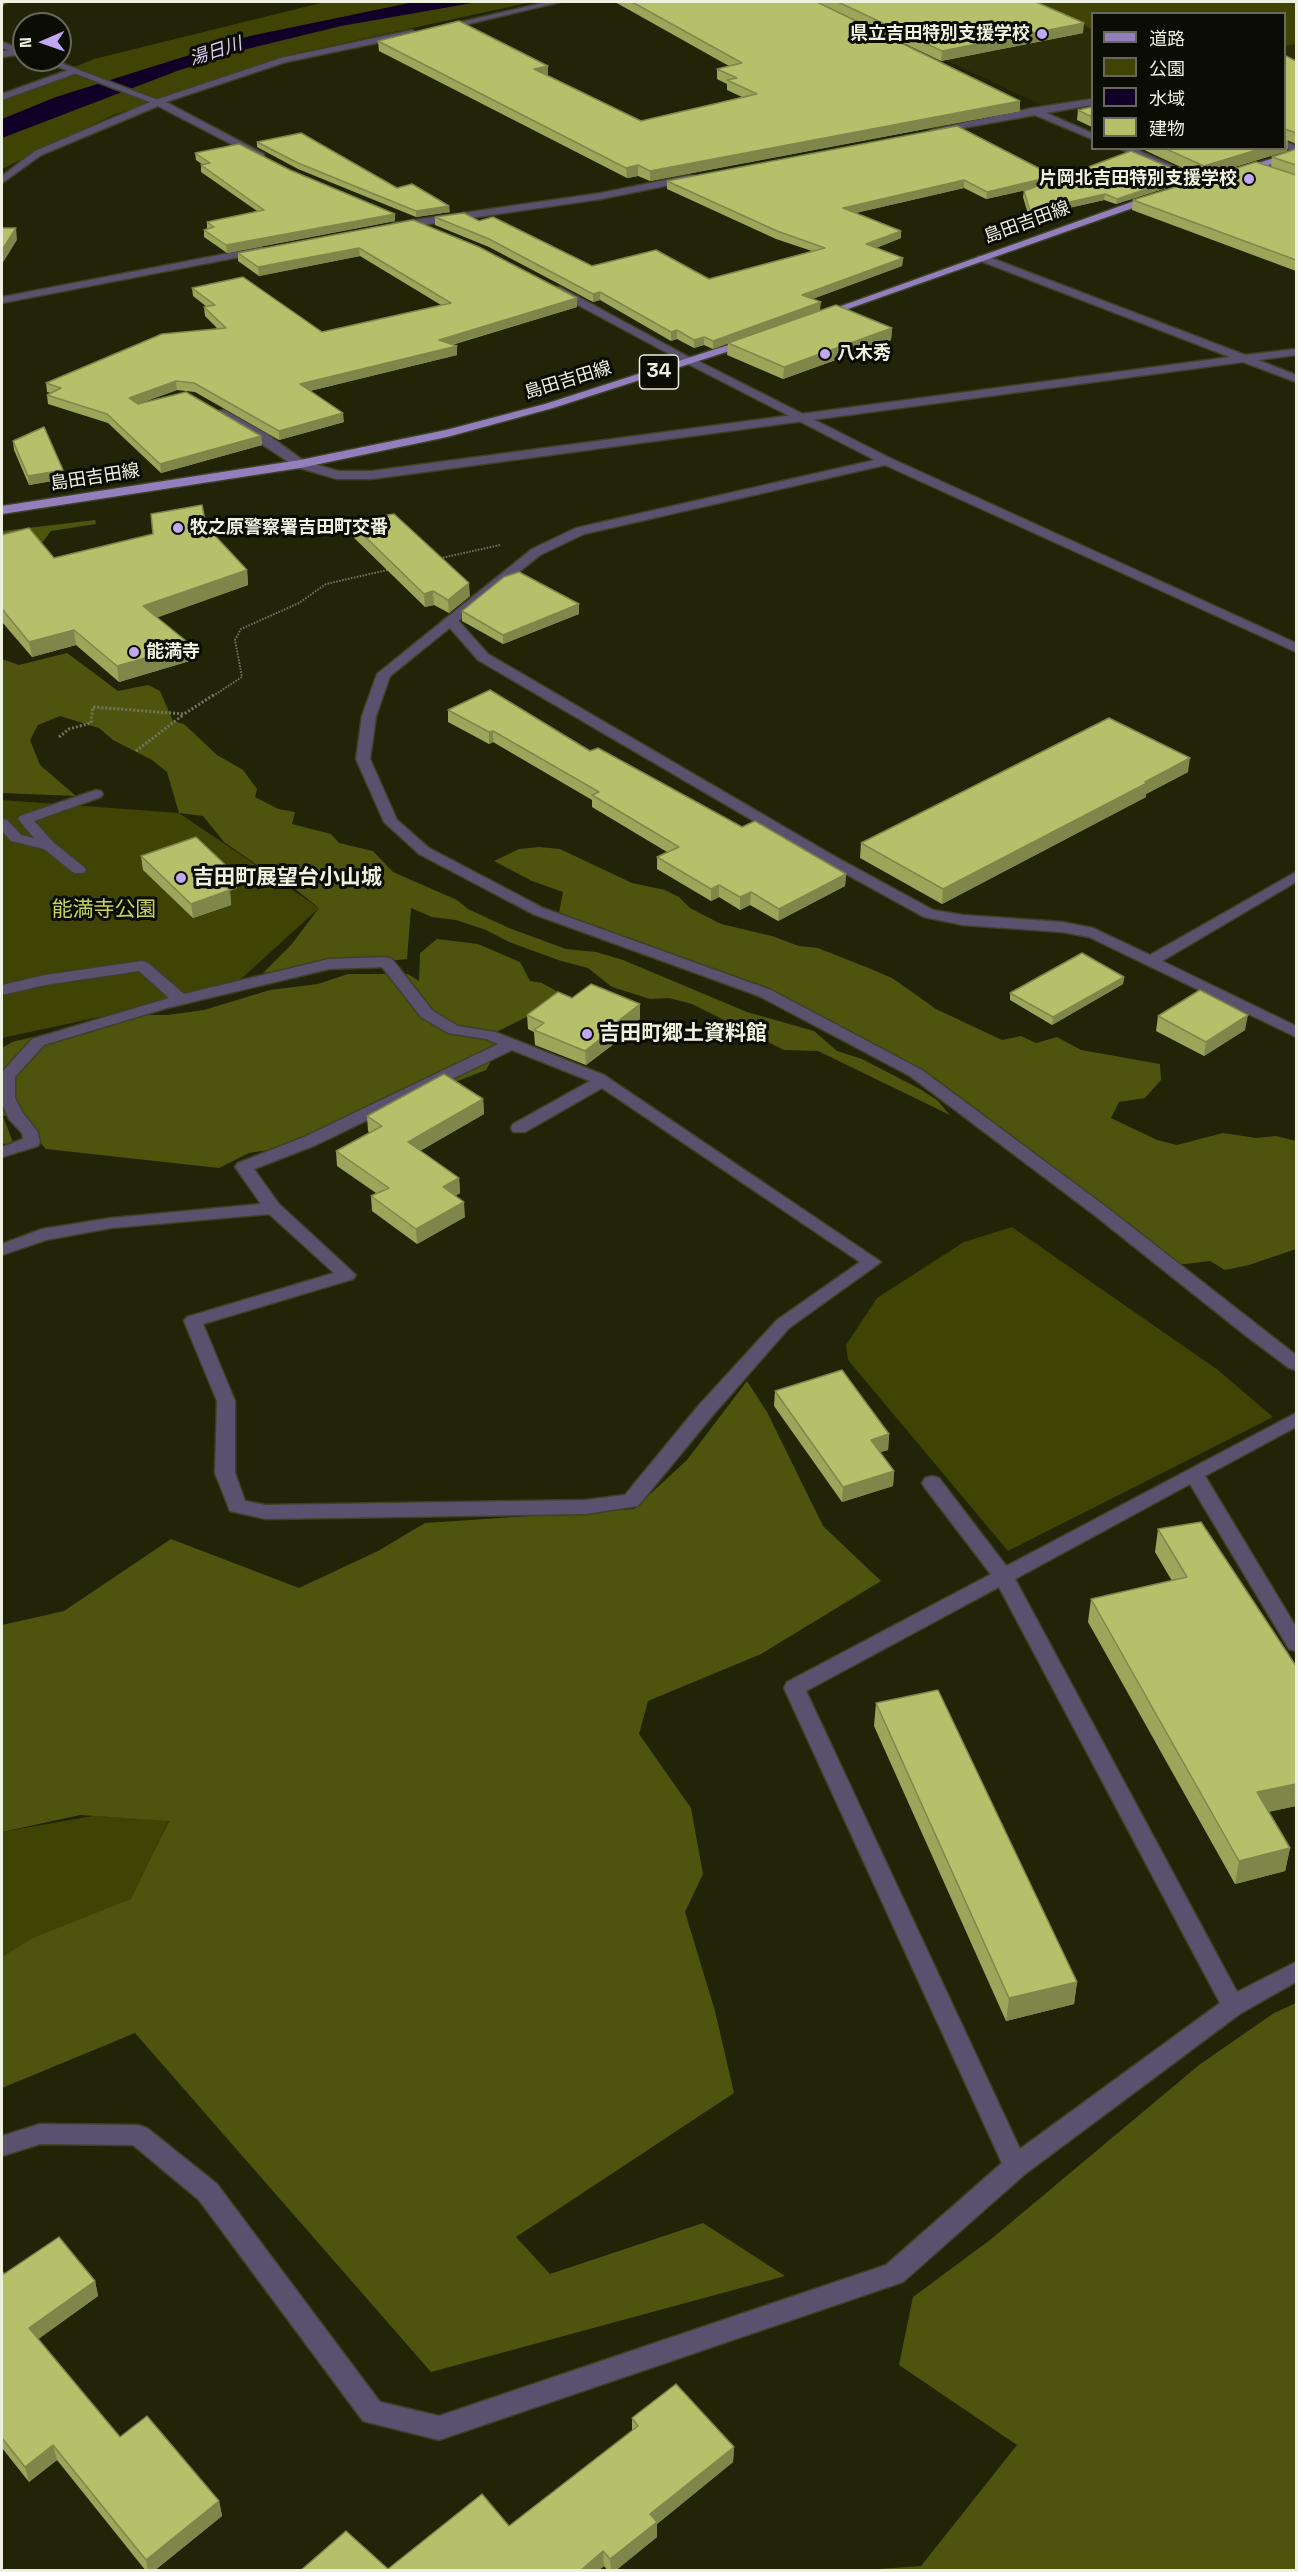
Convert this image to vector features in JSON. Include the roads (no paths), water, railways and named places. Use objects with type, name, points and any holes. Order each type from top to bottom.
[{"type":"main road","name":"島田吉田線","points":[[804,322],[1175,190],[1296,154]]},
{"type":"main road","name":"島田吉田線","points":[[2,510],[300,464],[447,433],[549,406],[692,362],[759,338]]},
{"type":"street","points":[[2,180],[38,153],[159,102],[284,60],[556,2]]},
{"type":"street","points":[[2,97],[74,70],[159,102],[273,162]]},
{"type":"street","points":[[1014,102],[1091,136]]},
{"type":"street","points":[[925,132],[1091,102]]},
{"type":"street","points":[[1129,150],[1212,178]]},
{"type":"street","points":[[1253,166],[1275,173]]},
{"type":"street","points":[[379,229],[601,196],[705,175]]},
{"type":"street","points":[[391,214],[433,231]]},
{"type":"street","points":[[2,300],[278,247]]},
{"type":"street","points":[[982,258],[1296,379]]},
{"type":"street","points":[[546,284],[886,461],[1296,648]]},
{"type":"street","points":[[212,408],[263,436],[300,464],[337,475],[372,475],[1296,352]]},
{"type":"street","points":[[886,461],[580,531],[536,552],[384,674],[369,716],[363,759],[390,822],[424,850],[538,911],[765,993],[916,1073],[1092,1204],[1251,1331],[1296,1364]]},
{"type":"street","points":[[450,620],[483,657],[829,859],[930,914],[963,920],[1062,927],[1093,933],[1296,1032]]},
{"type":"street","points":[[79,870],[50,846],[25,819],[96,794]]},
{"type":"street","points":[[2,823],[16,838],[50,846]]},
{"type":"street","points":[[1151,961],[1296,876]]},
{"type":"street","points":[[2,1152],[32,1142],[30,1132],[15,1114],[7,1098],[7,1077],[38,1042],[180,999],[329,964],[386,962],[427,1014],[454,1030],[489,1035],[512,1044],[602,1081],[872,1262],[783,1324],[706,1410],[631,1500],[586,1507],[278,1512],[237,1506],[225,1473],[226,1401],[194,1321],[347,1275],[273,1208],[244,1167],[310,1142],[512,1044]]},
{"type":"street","points":[[2,990],[45,980],[142,966],[180,999]]},
{"type":"street","points":[[519,1128],[602,1081]]},
{"type":"street","points":[[2,1250],[42,1235],[111,1223],[273,1208]]},
{"type":"street","points":[[1016,2166],[794,1688],[1296,1419]]},
{"type":"street","points":[[1194,1474],[1296,1644]]},
{"type":"street","points":[[932,1483],[1003,1576],[1233,2006]]},
{"type":"street","points":[[2,2146],[40,2134],[138,2135],[208,2192],[372,2412],[439,2428],[894,2274],[1016,2166],[1233,2006],[1296,1971]]},
{"type":"water","name":"湯日川","points":[[414,2],[478,2],[341,26],[247,49],[177,71],[2,138],[2,119],[56,97],[250,36]]},
{"type":"place","name":"県立吉田特別支援学校","points":[[1042,34]]},
{"type":"place","name":"片岡北吉田特別支援学校","points":[[1249,179]]},
{"type":"place","name":"八木秀","points":[[825,354]]},
{"type":"place","name":"牧之原警察署吉田町交番","points":[[178,528]]},
{"type":"place","name":"能満寺","points":[[134,652]]},
{"type":"place","name":"吉田町展望台小山城","points":[[181,878]]},
{"type":"place","name":"吉田町郷土資料館","points":[[587,1034]]},
{"type":"park label","name":"能満寺公園","points":[[104,910]]}]
